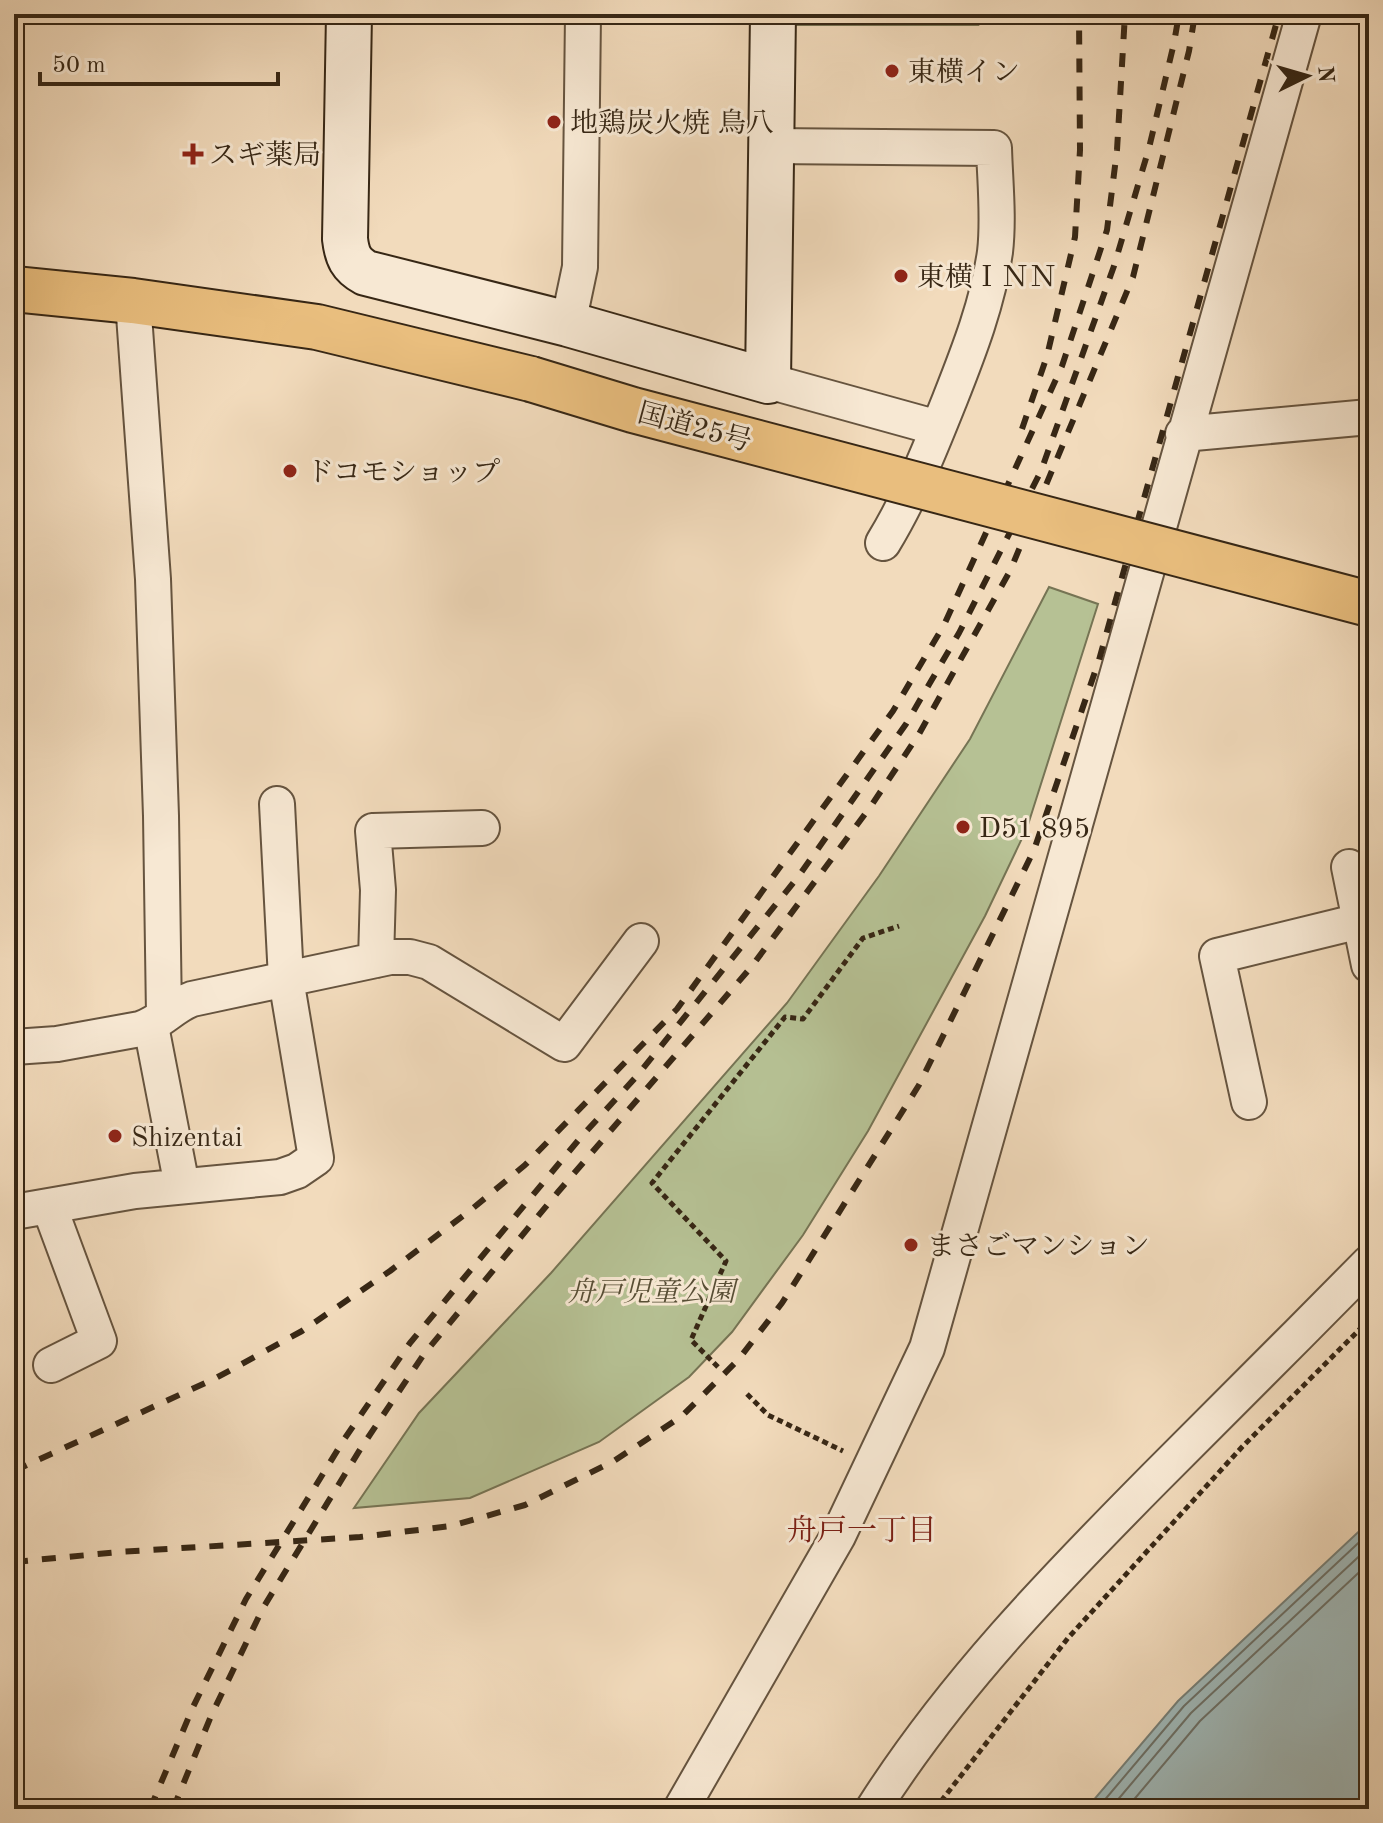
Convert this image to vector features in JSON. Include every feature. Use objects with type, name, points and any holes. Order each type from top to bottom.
[{"type":"highway","name":"国道25号","points":[[14,289],[133,301],[317,327],[531,379],[633,410],[1369,604]]},
{"type":"street","points":[[349,14],[345,239],[347,256],[355,267],[366,273],[568,324],[938,428]]},
{"type":"street","points":[[568,324],[580,267],[583,14]]},
{"type":"street","points":[[768,381],[773,14]]},
{"type":"street","points":[[681,1809],[838,1536],[927,1348],[1304,14]]},
{"type":"street","points":[[771,146],[994,148],[997,229],[976,328],[902,512],[883,543]]},
{"type":"street","points":[[133,301],[153,579],[161,816],[158,1020],[182,1186]]},
{"type":"street","points":[[1183,434],[1369,417]]},
{"type":"street","points":[[14,1212],[135,1191],[280,1177],[297,1171],[316,1158],[286,979],[277,804]]},
{"type":"street","points":[[376,960],[378,890],[373,831],[482,828]]},
{"type":"street","points":[[1349,867],[1369,965]]},
{"type":"street","points":[[1249,1102],[1217,956],[1360,921]]},
{"type":"street","points":[[14,1047],[57,1044],[158,1020],[176,1005],[192,999],[376,960],[410,957],[429,962],[564,1044],[641,941]]},
{"type":"street","points":[[49,1206],[99,1341],[51,1365]]},
{"type":"street","points":[[873,1809],[918,1745],[1017,1622],[1079,1555],[1369,1263]]},
{"type":"path","points":[[718,1367],[691,1340],[726,1261],[652,1183],[785,1017],[803,1019],[863,938],[899,926]]},
{"type":"path","points":[[935,1809],[1078,1627],[1242,1447],[1369,1320]]},
{"type":"path","points":[[747,1394],[768,1415],[873,1465]]},
{"type":"green space","points":[[789,14],[973,14],[978,25],[789,25]]},
{"type":"green space","name":"舟戸児童公園","points":[[1049,587],[1098,604],[1027,828],[985,916],[868,1131],[803,1235],[732,1332],[689,1377],[599,1442],[470,1498],[354,1508],[419,1413],[551,1273],[787,1003],[879,876],[970,739]]},
{"type":"water","points":[[1369,1522],[1369,1809],[1086,1809],[1178,1701]]},
{"type":"railway","points":[[1022,429],[1047,356],[1075,237],[1080,150],[1079,14]]},
{"type":"railway","points":[[14,1471],[216,1378],[302,1331],[390,1271],[525,1165],[677,1009],[893,711],[944,625],[1062,366],[1107,230],[1117,150],[1125,14]]},
{"type":"railway","points":[[150,1809],[193,1707],[246,1599],[345,1438],[410,1343],[581,1137],[636,1077],[798,877],[906,724],[959,633],[1041,471],[1114,266],[1149,148],[1179,14]]},
{"type":"railway","points":[[173,1809],[211,1716],[263,1608],[361,1448],[424,1354],[752,966],[871,806],[919,734],[1010,571],[1133,277],[1189,51],[1195,14]]},
{"type":"railway","points":[[14,1562],[119,1552],[360,1537],[451,1526],[525,1505],[614,1461],[682,1416],[738,1360],[782,1303],[919,1085],[1034,850],[1099,660],[1279,14]]},
{"type":"place","name":"東横イン","points":[[892,71]]},
{"type":"place","name":"地鶏炭火焼 鳥八","points":[[554,122]]},
{"type":"place","name":"スギ薬局","points":[[193,154]]},
{"type":"place","name":"東横ＩＮＮ","points":[[901,276]]},
{"type":"place","name":"ドコモショップ","points":[[290,471]]},
{"type":"place","name":"D51 895","points":[[963,827]]},
{"type":"place","name":"Shizentai","points":[[115,1136]]},
{"type":"place","name":"まさごマンション","points":[[911,1245]]},
{"type":"district","name":"舟戸一丁目","points":[[862,1530]]}]
